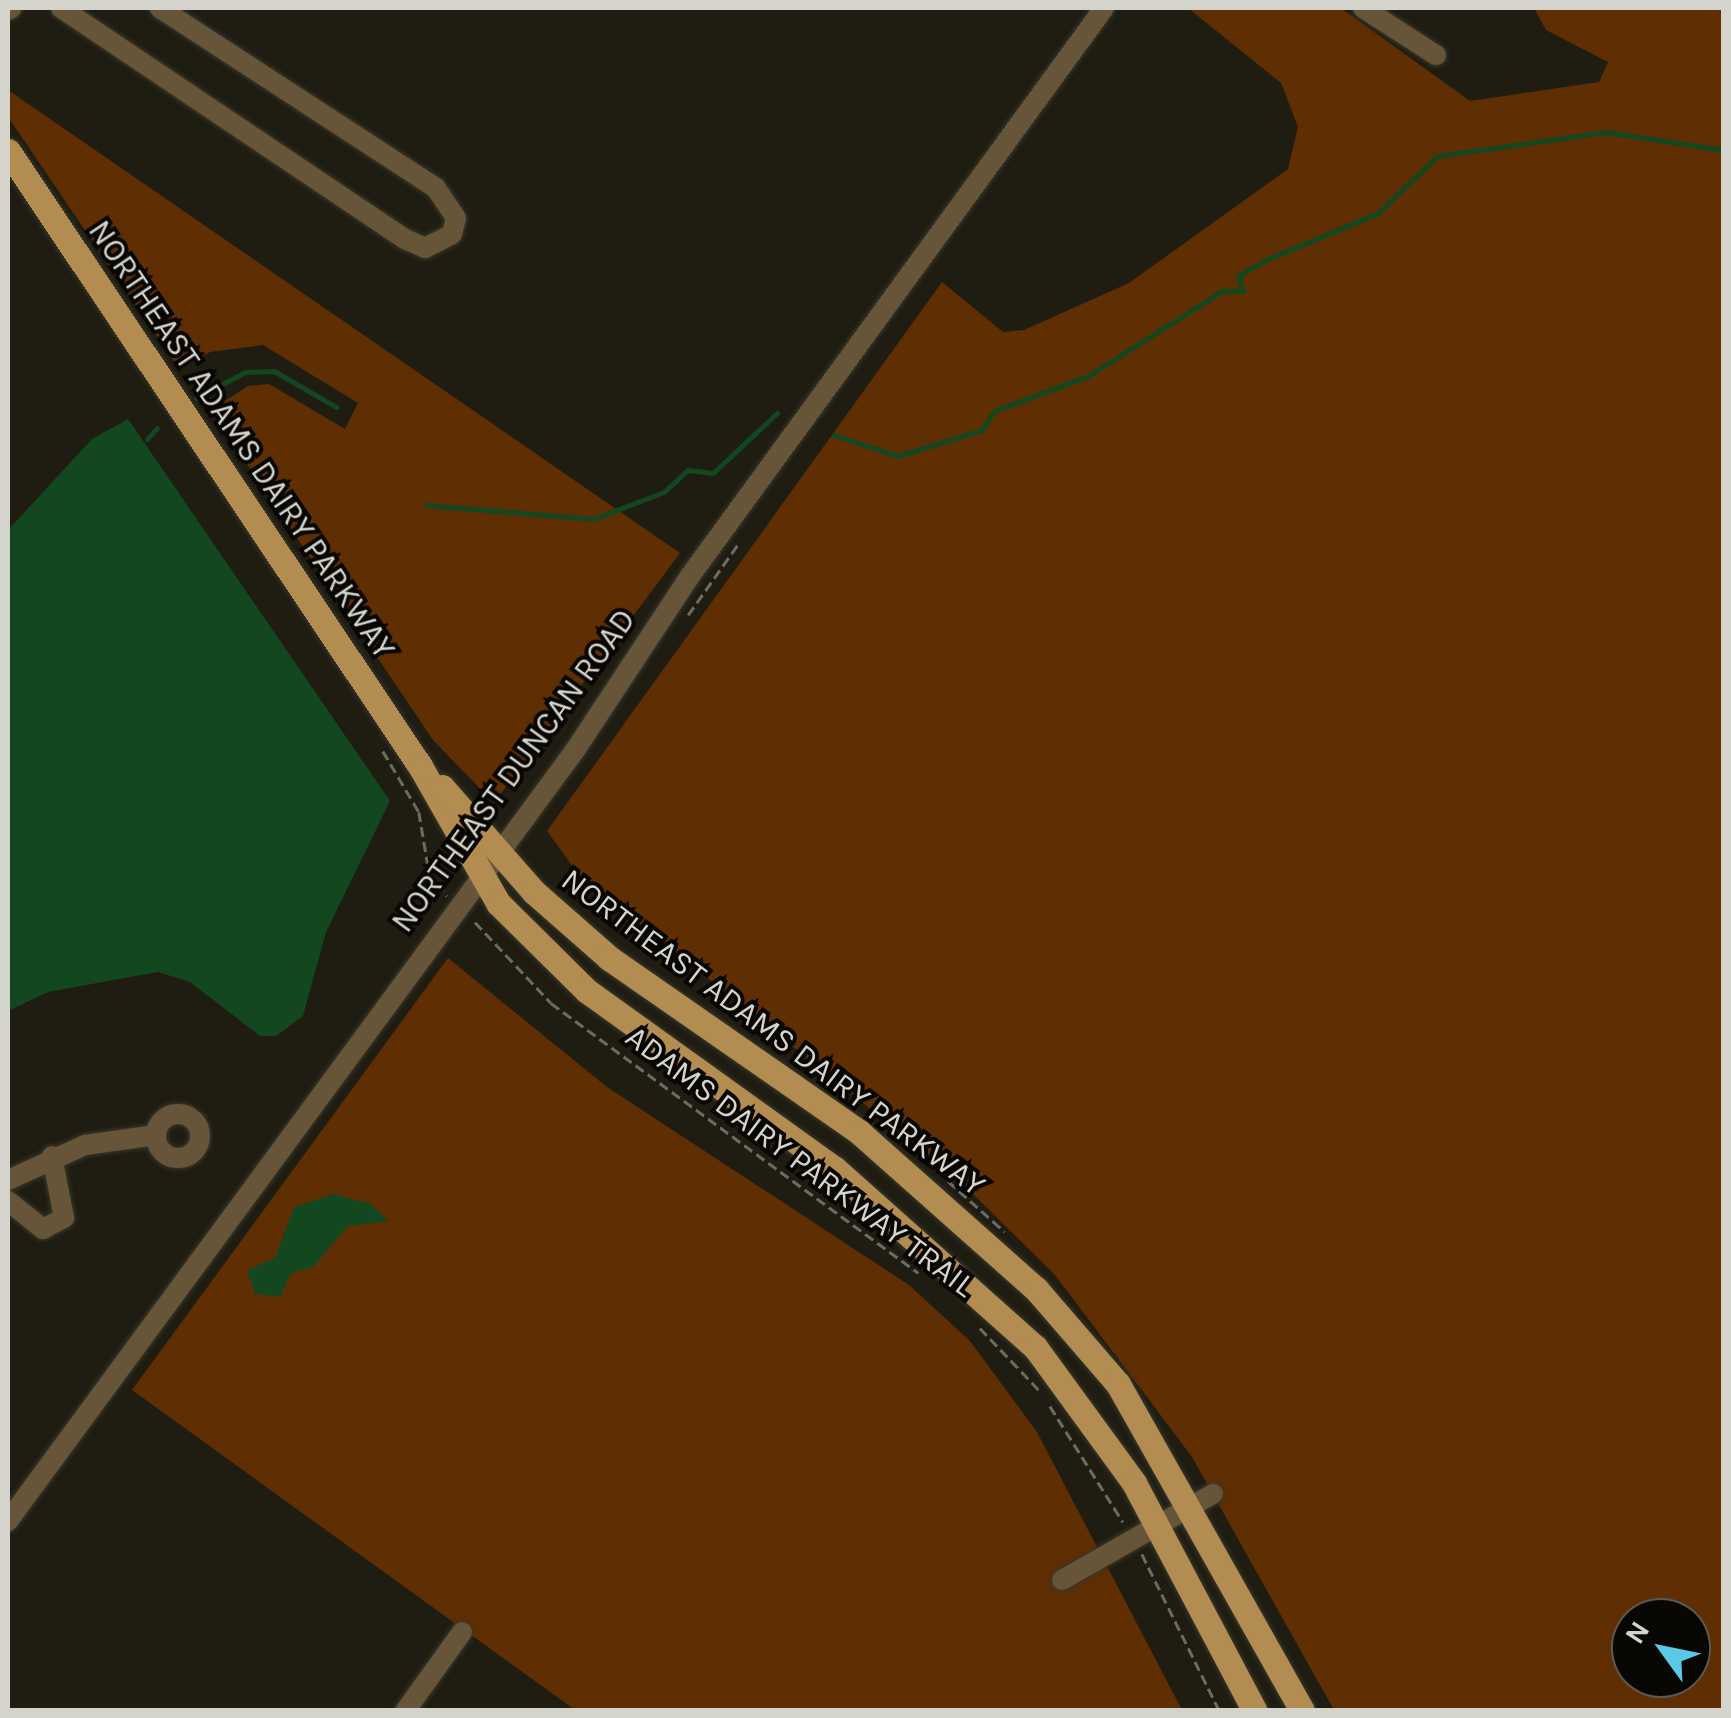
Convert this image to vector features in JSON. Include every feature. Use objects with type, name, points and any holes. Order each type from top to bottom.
[{"type":"main road","name":"NORTHEAST ADAMS DAIRY PARKWAY","points":[[8,151],[420,766],[480,872],[586,992],[947,1261],[1035,1347],[1156,1526],[1254,1710]]},
{"type":"main road","name":"NORTHEAST ADAMS DAIRY PARKWAY","points":[[420,766],[495,851],[609,958],[859,1132],[966,1220],[1118,1384],[1302,1710]]},
{"type":"street","points":[[61,8],[405,239],[425,248],[452,234],[456,218],[436,188],[160,8]]},
{"type":"street","name":"NORTHEAST DUNCAN ROAD","points":[[8,1521],[1104,8]]},
{"type":"street","points":[[1363,8],[1436,55]]},
{"type":"street","points":[[8,1180],[52,1156],[156,1135]]},
{"type":"street","points":[[8,1201],[44,1228],[64,1218],[52,1156]]},
{"type":"street","points":[[1062,1580],[1213,1494]]},
{"type":"street","points":[[406,1710],[462,1632]]},
{"type":"path","points":[[682,623],[750,527]]},
{"type":"path","points":[[437,888],[445,894]]},
{"type":"path","name":"ADAMS DAIRY PARKWAY TRAIL","points":[[481,927],[552,1003],[932,1284]]},
{"type":"path","name":"ADAMS DAIRY PARKWAY TRAIL","points":[[972,1320],[1042,1394],[1134,1539],[1218,1710]]},
{"type":"shaded area","points":[[1188,8],[1341,8],[1470,101],[1599,82],[1608,62],[1546,30],[1534,8],[1723,8],[1723,1710],[1334,1710],[1192,1457],[1055,1275],[960,1181],[578,874],[547,831],[942,282],[1003,332],[1024,330],[1129,283],[1288,169],[1298,127],[1281,83]]},
{"type":"shaded area","points":[[8,90],[680,553],[494,803],[433,740],[211,410],[248,386],[269,384],[345,429],[358,403],[263,345],[210,352],[180,370],[8,117]]},
{"type":"shaded area","points":[[128,419],[390,801],[326,932],[303,1016],[276,1036],[260,1036],[190,982],[158,972],[48,992],[8,1011],[8,530],[92,439]]},
{"type":"shaded area","points":[[448,958],[607,1087],[909,1285],[970,1341],[1037,1432],[1182,1710],[575,1710],[132,1390]]},
{"type":"shaded area","points":[[333,1194],[369,1203],[389,1221],[348,1226],[313,1267],[291,1273],[280,1297],[255,1294],[247,1270],[275,1258],[294,1207]]},
{"type":"waterway","points":[[834,435],[898,456],[982,430],[994,411],[1088,376],[1222,291],[1243,291],[1238,276],[1268,259],[1378,213],[1437,156],[1606,132],[1724,150]]},
{"type":"waterway","points":[[196,398],[245,372],[274,371],[336,407]]},
{"type":"waterway","points":[[426,505],[593,519],[664,492],[688,470],[713,473],[777,413]]},
{"type":"waterway","points":[[147,439],[157,428]]}]
